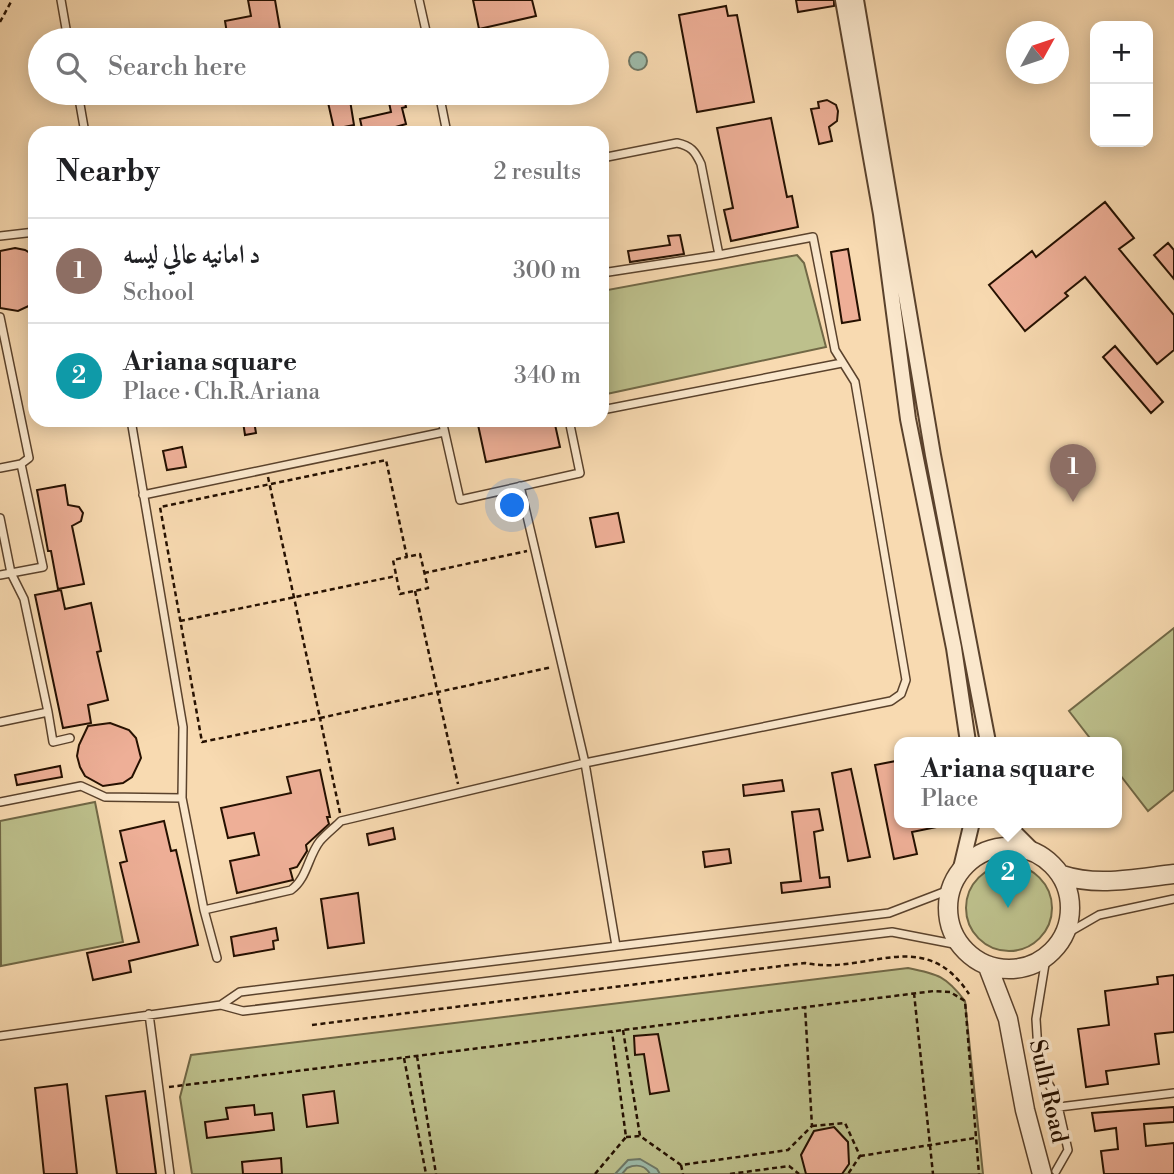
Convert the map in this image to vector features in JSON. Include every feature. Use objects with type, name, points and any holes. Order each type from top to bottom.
[{"type":"street","points":[[843,0],[881,214],[933,455],[987,737]]},
{"type":"street","points":[[856,0],[898,291],[910,429],[954,649],[967,737]]},
{"type":"street","points":[[971,828],[961,868],[949,890],[947,919],[959,946],[988,967],[1008,971],[1028,967],[1046,958],[1066,934],[1071,904],[1062,876],[1011,828]]},
{"type":"street","points":[[961,868],[982,852],[1008,846],[1034,852]]},
{"type":"street","points":[[1062,876],[1080,881],[1100,881],[1174,874]]},
{"type":"street","name":"Sulh Road","points":[[988,967],[1008,1019],[1025,1110],[1049,1173]]},
{"type":"lane","points":[[61,0],[66,28]]},
{"type":"lane","points":[[419,0],[425,28]]},
{"type":"lane","points":[[80,105],[84,126]]},
{"type":"lane","points":[[441,105],[446,126]]},
{"type":"lane","points":[[609,157],[677,143],[687,145],[695,151],[701,164],[719,255]]},
{"type":"lane","points":[[0,236],[28,233]]},
{"type":"lane","points":[[204,910],[291,890],[300,884],[308,862],[320,842],[341,821],[585,764],[891,701],[901,694],[906,680],[855,382],[835,350],[813,237],[609,272]]},
{"type":"lane","points":[[0,317],[29,458],[20,464],[0,468]]},
{"type":"lane","points":[[609,409],[842,363]]},
{"type":"lane","points":[[132,427],[183,727],[182,799],[204,910],[217,958]]},
{"type":"lane","points":[[443,427],[460,500],[580,473],[570,427]]},
{"type":"lane","points":[[143,495],[444,432]]},
{"type":"lane","points":[[0,575],[43,567],[20,464]]},
{"type":"lane","points":[[520,486],[585,764],[616,946]]},
{"type":"lane","points":[[0,518],[11,573],[24,599],[53,742],[70,738]]},
{"type":"lane","points":[[0,722],[48,712]]},
{"type":"lane","points":[[0,802],[81,786],[105,797],[182,799]]},
{"type":"lane","points":[[221,1005],[240,992],[889,913],[949,890]]},
{"type":"lane","points":[[1066,934],[1099,915],[1174,899]]},
{"type":"lane","points":[[0,1036],[221,1005],[243,1011],[892,932],[959,946]]},
{"type":"lane","points":[[1046,958],[1036,1019],[1039,1067],[1056,1097],[1068,1150],[1049,1173]]},
{"type":"lane","points":[[149,1014],[170,1174]]},
{"type":"lane","points":[[1059,1107],[1174,1093]]},
{"type":"path","points":[[0,22],[12,0]]},
{"type":"path","points":[[407,557],[386,460],[160,507],[202,742],[562,664]]},
{"type":"path","points":[[267,471],[341,821]]},
{"type":"path","points":[[424,573],[535,549]]},
{"type":"path","points":[[420,554],[424,573],[428,588],[400,594],[393,560],[420,554]]},
{"type":"path","points":[[179,621],[396,576]]},
{"type":"path","points":[[415,591],[460,794]]},
{"type":"path","points":[[312,1025],[805,963],[820,966],[905,956],[930,959],[947,969],[969,994]]},
{"type":"path","points":[[159,1088],[934,990],[950,992],[965,1001],[979,1174]]},
{"type":"path","points":[[914,993],[933,1174]]},
{"type":"path","points":[[805,1007],[812,1126]]},
{"type":"path","points":[[623,1030],[640,1136]]},
{"type":"path","points":[[611,1031],[626,1137]]},
{"type":"path","points":[[417,1056],[436,1174]]},
{"type":"path","points":[[404,1058],[426,1174]]},
{"type":"path","points":[[681,1165],[788,1150],[812,1126],[845,1123],[860,1156]]},
{"type":"path","points":[[595,1174],[626,1137],[640,1136],[681,1165],[683,1174]]},
{"type":"path","points":[[848,1174],[860,1156],[975,1138]]},
{"type":"path","points":[[730,1174],[789,1166],[799,1174]]},
{"type":"green space","points":[[797,255],[804,263],[826,347],[609,394],[609,290]]},
{"type":"green space","points":[[1174,628],[1174,790],[1148,811],[1122,777],[1122,737],[1089,737],[1069,711]]},
{"type":"green space","points":[[95,802],[123,942],[1,966],[0,821]]},
{"type":"green space","points":[[1001,865],[1017,865],[1040,877],[1049,891],[1052,908],[1049,925],[1040,939],[1017,951],[1001,951],[985,944],[973,932],[966,916],[966,900],[973,884],[985,872]]},
{"type":"green space","points":[[908,968],[941,977],[965,1001],[983,1174],[192,1174],[180,1097],[191,1055]]},
{"type":"shaded area","points":[[638,52],[646,57],[647,61],[642,69],[638,70],[630,65],[629,61],[634,53]]},
{"type":"shaded area","points":[[640,1159],[657,1169],[660,1174],[650,1174],[643,1167],[637,1166],[627,1168],[622,1174],[615,1174],[628,1160]]},
{"type":"building","points":[[248,0],[275,0],[280,28],[226,28],[225,21],[251,16]]},
{"type":"building","points":[[473,0],[532,0],[536,16],[479,28]]},
{"type":"building","points":[[796,0],[834,0],[834,6],[798,12]]},
{"type":"building","points":[[726,6],[728,16],[737,15],[754,102],[697,112],[679,15]]},
{"type":"building","points":[[827,100],[836,105],[837,121],[829,127],[832,141],[819,144],[811,109],[819,108],[818,102]]},
{"type":"building","points":[[329,105],[351,105],[354,125],[333,126]]},
{"type":"building","points":[[390,105],[406,105],[402,108],[406,124],[362,126],[360,119],[391,112]]},
{"type":"building","points":[[771,118],[787,197],[792,196],[798,227],[731,241],[724,210],[733,208],[717,128]]},
{"type":"building","points":[[1105,202],[1134,238],[1119,249],[1174,315],[1174,350],[1157,364],[1085,277],[1065,293],[1068,296],[1025,331],[989,285],[1032,251],[1036,257]]},
{"type":"building","points":[[680,235],[684,254],[630,262],[628,251],[670,245],[668,236]]},
{"type":"building","points":[[1168,243],[1174,250],[1174,279],[1154,255]]},
{"type":"building","points":[[15,248],[28,252],[28,306],[18,311],[0,308],[0,251]]},
{"type":"building","points":[[848,249],[860,320],[842,323],[831,252]]},
{"type":"building","points":[[1115,346],[1163,402],[1151,413],[1103,357]]},
{"type":"building","points":[[244,427],[255,427],[256,433],[245,435]]},
{"type":"building","points":[[478,427],[556,427],[560,447],[486,462]]},
{"type":"building","points":[[182,447],[186,467],[167,470],[163,451]]},
{"type":"building","points":[[65,485],[68,505],[79,507],[83,513],[81,521],[72,526],[84,584],[58,589],[37,490]]},
{"type":"building","points":[[618,513],[624,542],[596,547],[590,518]]},
{"type":"building","points":[[61,590],[65,609],[91,603],[101,651],[97,652],[108,700],[88,705],[91,723],[63,728],[35,595]]},
{"type":"building","points":[[110,723],[129,730],[136,738],[141,758],[132,777],[123,783],[103,786],[85,776],[77,756],[88,726]]},
{"type":"building","points":[[894,761],[894,828],[932,828],[912,832],[917,854],[894,859],[875,765]]},
{"type":"building","points":[[60,766],[62,777],[17,785],[15,775]]},
{"type":"building","points":[[851,769],[870,857],[848,861],[832,773]]},
{"type":"building","points":[[320,770],[330,817],[327,817],[329,824],[306,845],[307,851],[297,867],[290,869],[293,880],[237,893],[230,861],[259,855],[254,833],[228,838],[221,808],[291,793],[287,777]]},
{"type":"building","points":[[782,780],[784,791],[744,796],[743,785]]},
{"type":"building","points":[[819,809],[823,830],[814,832],[820,878],[829,877],[830,887],[782,893],[781,883],[801,881],[792,812]]},
{"type":"building","points":[[164,821],[171,851],[176,850],[198,945],[129,961],[131,972],[93,980],[87,953],[139,942],[120,863],[127,861],[120,831]]},
{"type":"building","points":[[393,828],[395,839],[369,845],[367,834]]},
{"type":"building","points":[[729,849],[731,863],[705,867],[703,852]]},
{"type":"building","points":[[358,893],[364,943],[328,948],[321,899]]},
{"type":"building","points":[[276,928],[278,940],[273,941],[274,949],[234,956],[231,937]]},
{"type":"building","points":[[1174,975],[1174,1032],[1155,1034],[1159,1064],[1106,1071],[1108,1084],[1086,1087],[1078,1029],[1109,1025],[1105,991],[1158,984],[1157,977]]},
{"type":"building","points":[[658,1034],[669,1091],[650,1094],[644,1054],[635,1055],[634,1036]]},
{"type":"building","points":[[67,1084],[77,1174],[44,1174],[35,1088]]},
{"type":"building","points":[[145,1091],[156,1174],[117,1174],[106,1096]]},
{"type":"building","points":[[334,1091],[338,1123],[307,1127],[303,1095]]},
{"type":"building","points":[[254,1105],[255,1115],[272,1113],[274,1130],[207,1138],[205,1122],[228,1119],[226,1108]]},
{"type":"building","points":[[1174,1107],[1174,1122],[1144,1124],[1146,1146],[1174,1143],[1174,1174],[1104,1174],[1101,1151],[1118,1149],[1116,1128],[1095,1131],[1092,1113]]},
{"type":"building","points":[[834,1127],[848,1142],[849,1164],[842,1174],[806,1174],[801,1155],[814,1131]]},
{"type":"building","points":[[281,1158],[282,1174],[243,1174],[242,1162]]},
{"type":"place","name":"د امانیه عالي لیسه","points":[[1073,502]]},
{"type":"place","name":"Ariana square","points":[[1008,908]]}]
